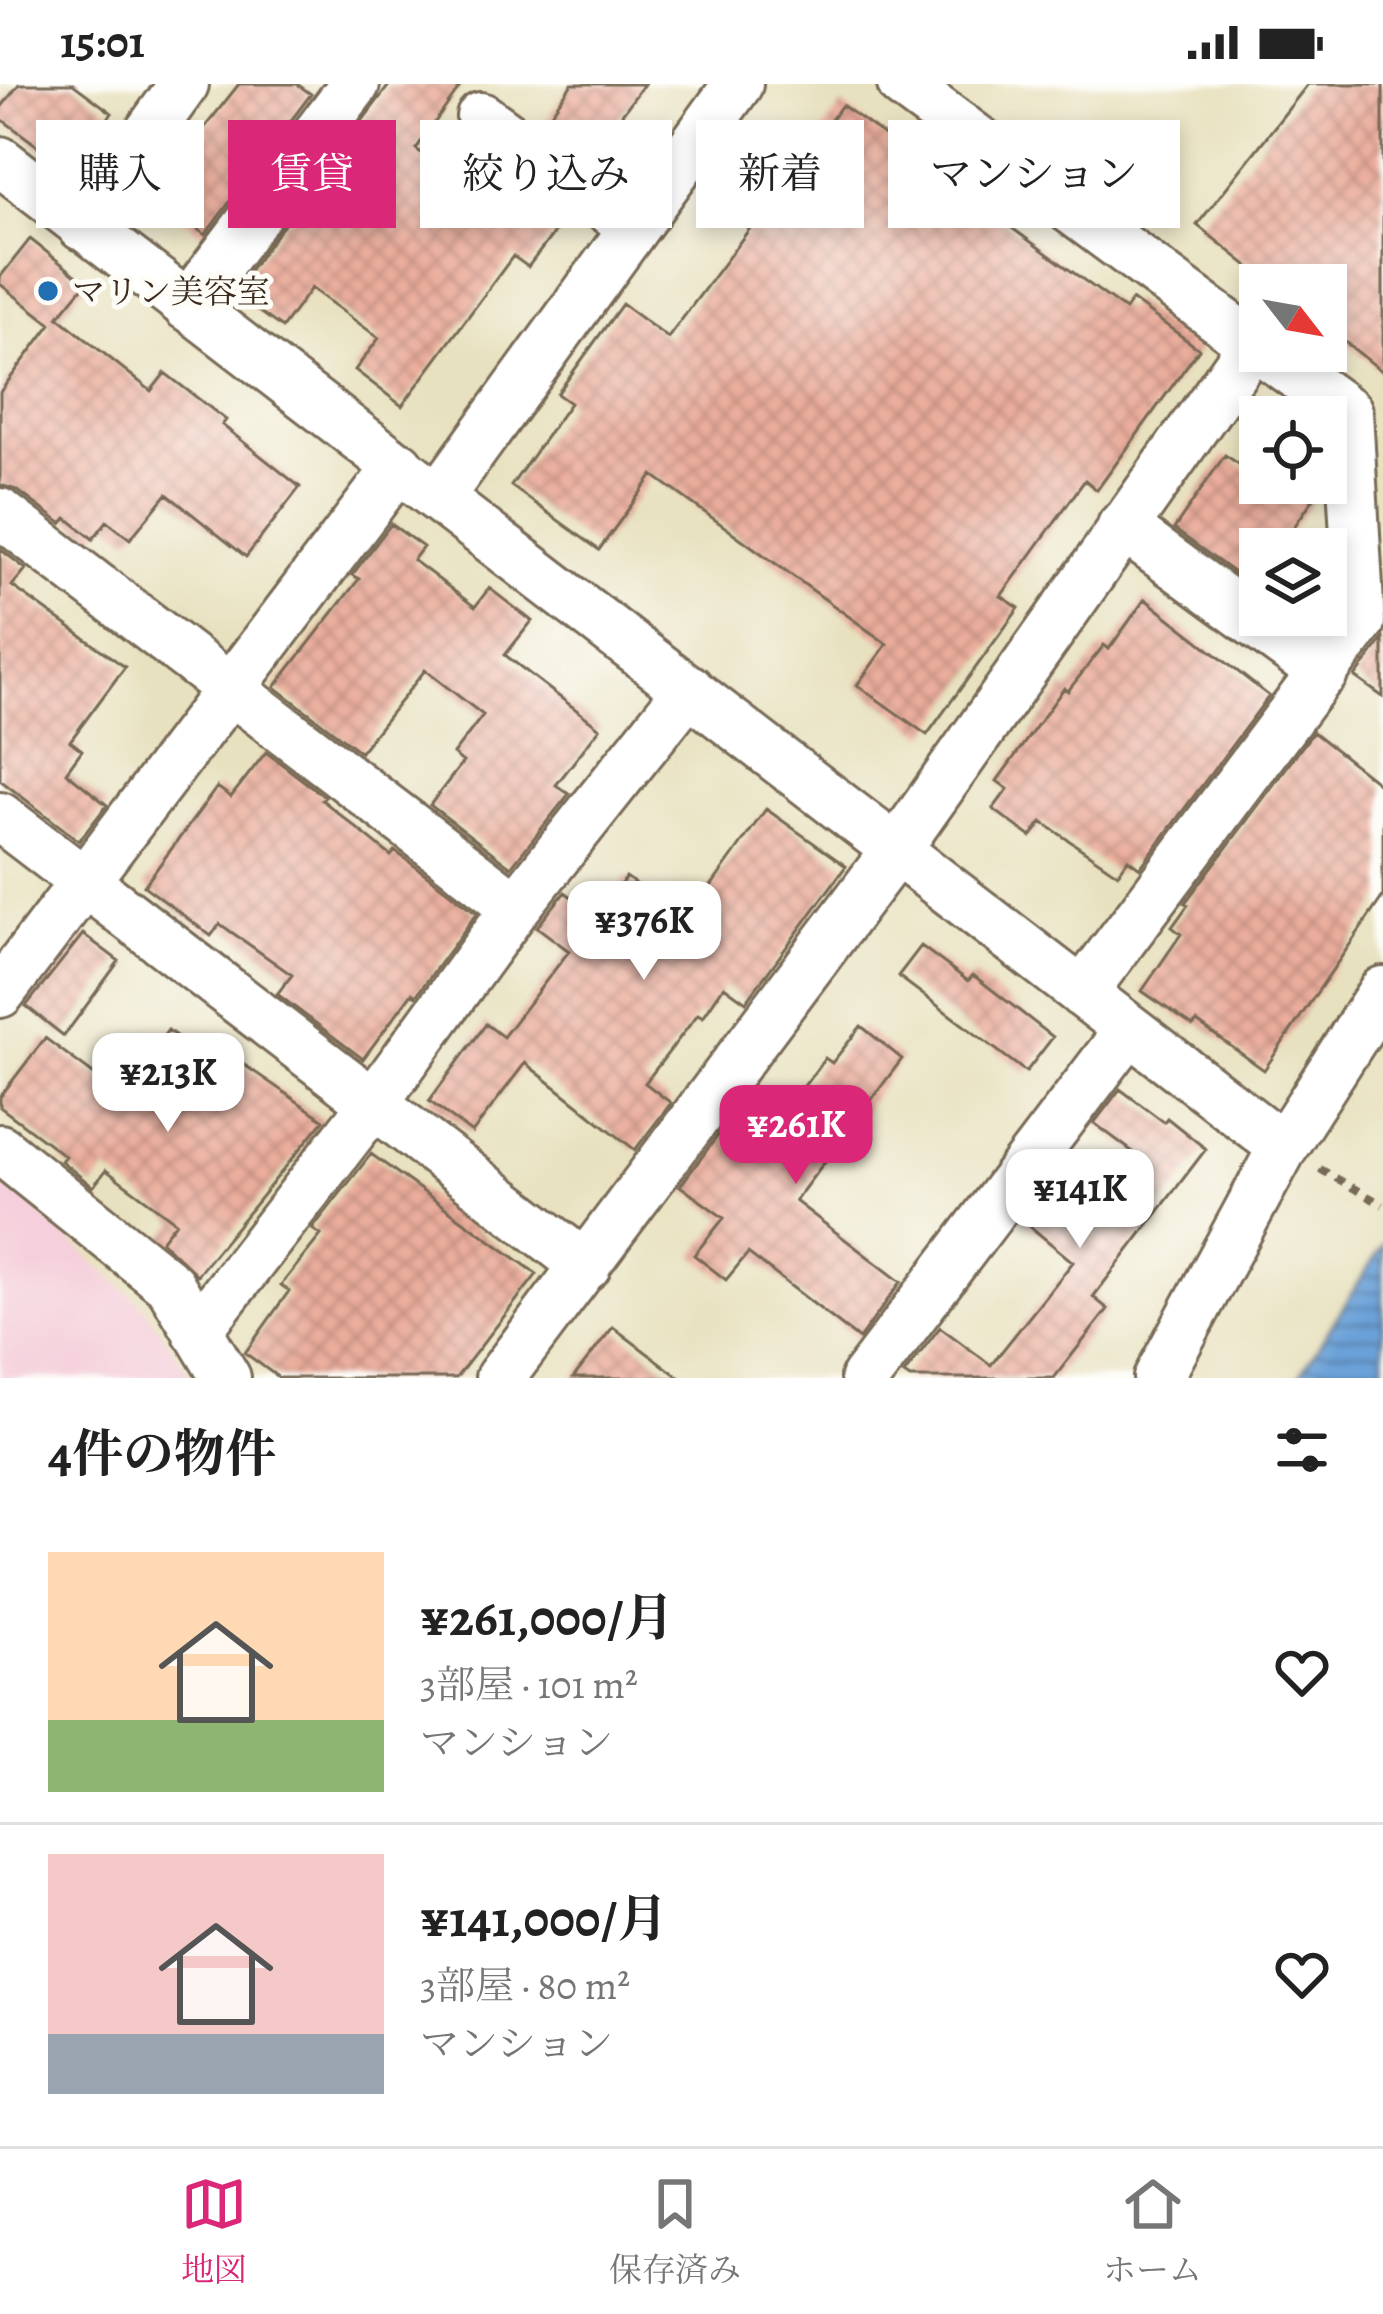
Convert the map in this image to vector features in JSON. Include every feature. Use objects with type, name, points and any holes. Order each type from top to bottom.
[{"type":"street","points":[[158,120],[184,84]]},
{"type":"street","points":[[187,305],[355,84]]},
{"type":"street","points":[[672,175],[738,84]]},
{"type":"street","points":[[902,84],[1239,333]]},
{"type":"street","points":[[481,116],[487,120]]},
{"type":"street","points":[[6,183],[36,200]]},
{"type":"street","points":[[85,228],[1293,1154]]},
{"type":"street","points":[[439,497],[633,228]]},
{"type":"street","points":[[500,1378],[896,850],[1122,526],[1241,372]]},
{"type":"street","points":[[1082,993],[1360,622],[1365,416],[1296,372]]},
{"type":"street","points":[[0,993],[399,466]]},
{"type":"street","points":[[0,513],[516,907]]},
{"type":"street","points":[[1122,526],[1323,673]]},
{"type":"street","points":[[197,1331],[374,1104],[516,907],[688,689]]},
{"type":"street","points":[[0,817],[586,1266]]},
{"type":"street","points":[[1158,1378],[1293,1154],[1383,991]]},
{"type":"street","points":[[865,1378],[1129,1030]]},
{"type":"street","points":[[0,1149],[170,1285],[226,1378]]},
{"type":"path","points":[[1293,1154],[1383,1205]]},
{"type":"shaded area","points":[[0,1178],[144,1307],[192,1378],[0,1378]]},
{"type":"water","points":[[1383,1245],[1383,1378],[1298,1378],[1303,1370]]},
{"type":"building","points":[[19,84],[73,84],[112,113],[107,120],[36,120],[36,145],[0,118],[0,109]]},
{"type":"building","points":[[239,84],[297,84],[311,94],[291,120],[228,120],[228,204],[205,235],[196,228],[204,228],[204,128]]},
{"type":"building","points":[[390,84],[462,84],[437,120],[420,120],[416,149],[420,152],[420,228],[557,228],[528,267],[513,256],[402,406],[355,370],[379,338],[311,288],[282,328],[233,292],[281,228],[396,228],[396,120],[363,120]]},
{"type":"building","points":[[572,84],[644,84],[619,118],[622,120],[546,120]]},
{"type":"building","points":[[1308,84],[1383,84],[1383,372],[1347,344],[1347,264],[1246,264],[1197,225]]},
{"type":"building","points":[[842,105],[863,120],[831,120]]},
{"type":"building","points":[[864,121],[888,138],[888,228],[1012,228],[1125,310],[1132,300],[1199,349],[1097,490],[1085,480],[1001,596],[1019,608],[927,735],[857,685],[887,644],[653,475],[599,550],[511,486],[570,403],[557,394],[622,304],[668,338],[750,228],[864,228]]},
{"type":"building","points":[[30,239],[86,283],[58,317],[151,391],[165,373],[300,487],[246,557],[167,494],[130,539],[107,521],[93,539],[67,518],[62,524],[17,490],[0,485],[0,392],[51,324],[0,284],[0,277]]},
{"type":"building","points":[[1225,455],[1239,464],[1239,504],[1310,504],[1293,528],[1239,528],[1239,576],[1174,529]]},
{"type":"building","points":[[391,524],[423,547],[413,560],[475,607],[489,588],[532,621],[505,655],[600,728],[556,785],[569,794],[511,867],[430,805],[463,762],[453,754],[483,715],[425,670],[360,752],[275,687],[359,579],[352,575]]},
{"type":"building","points":[[0,549],[26,569],[12,586],[125,667],[70,741],[82,750],[66,772],[107,805],[79,841],[0,780]]},
{"type":"building","points":[[1145,599],[1269,696],[1140,868],[1128,859],[1118,874],[1042,822],[1031,837],[993,809],[1008,789],[997,781],[1064,688],[1068,691],[1104,645],[1109,649]]},
{"type":"building","points":[[1383,639],[1383,697],[1355,677]]},
{"type":"building","points":[[1313,732],[1383,787],[1383,896],[1264,1070],[1197,1022],[1193,1026],[1142,991],[1181,934],[1172,927],[1185,903]]},
{"type":"building","points":[[266,752],[391,856],[395,851],[477,913],[363,1059],[277,994],[292,975],[220,924],[211,936],[144,886],[217,787],[231,797]]},
{"type":"building","points":[[766,809],[846,866],[746,1002],[724,986],[645,1083],[671,1103],[635,1150],[525,1063],[472,1133],[429,1101],[486,1024],[503,1037],[569,951],[537,927],[565,892],[598,916],[626,877],[687,920]]},
{"type":"building","points":[[83,934],[119,961],[64,1036],[26,1006]]},
{"type":"building","points":[[921,946],[968,981],[973,975],[1053,1037],[1026,1072],[898,976]]},
{"type":"building","points":[[861,1026],[902,1059],[795,1201],[901,1282],[859,1339],[748,1253],[726,1280],[694,1255],[724,1218],[680,1186],[751,1091],[783,1114],[825,1058],[832,1063]]},
{"type":"building","points":[[168,1030],[223,1072],[233,1057],[324,1120],[197,1275],[161,1241],[176,1222],[106,1170],[93,1187],[61,1161],[65,1156],[0,1107],[0,1097],[45,1038],[120,1094]]},
{"type":"building","points":[[1120,1089],[1206,1149],[1093,1297],[1108,1309],[1054,1378],[910,1378],[904,1374],[940,1327],[991,1365],[1073,1262],[1021,1219],[1052,1180],[1091,1212],[1137,1155],[1094,1123]]},
{"type":"building","points":[[371,1154],[537,1274],[456,1378],[279,1378],[245,1353],[289,1291],[281,1285],[321,1235],[312,1229]]},
{"type":"building","points":[[613,1327],[680,1378],[573,1378]]},
{"type":"place","name":"マリン美容室","points":[[48,291]]}]
